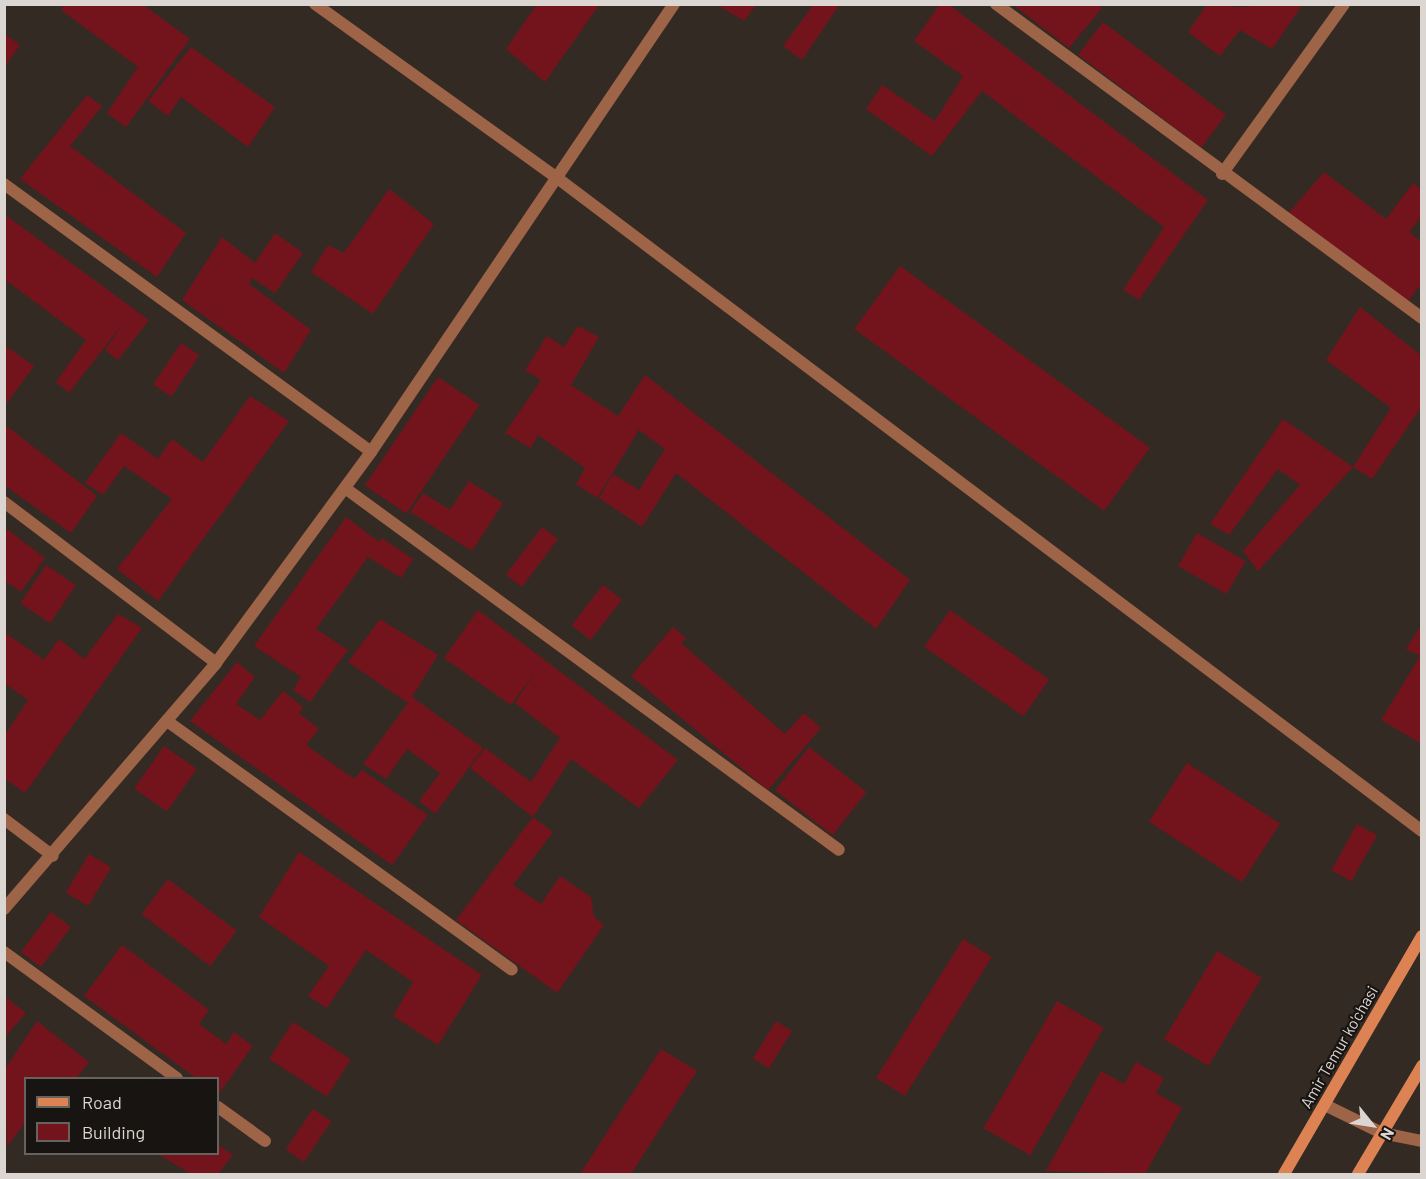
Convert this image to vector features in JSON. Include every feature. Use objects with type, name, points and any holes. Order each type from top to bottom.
[{"type":"main road","name":"Amir Temur ko'chasi","points":[[1284,1174],[1422,936]]},
{"type":"main road","points":[[1358,1174],[1422,1066]]},
{"type":"street","points":[[315,4],[556,177],[1422,831]]},
{"type":"street","points":[[4,909],[53,856],[216,663],[371,452],[674,4]]},
{"type":"street","points":[[996,4],[1222,174],[1422,318]]},
{"type":"street","points":[[1222,174],[1344,4]]},
{"type":"street","points":[[4,184],[371,452]]},
{"type":"street","points":[[345,488],[839,850]]},
{"type":"street","points":[[4,502],[216,663]]},
{"type":"street","points":[[167,721],[512,970]]},
{"type":"street","points":[[4,819],[53,856]]},
{"type":"street","points":[[4,952],[176,1077]]},
{"type":"street","points":[[1325,1105],[1382,1133],[1422,1141]]},
{"type":"street","points":[[219,1108],[265,1141]]},
{"type":"building","points":[[65,4],[142,4],[190,39],[126,127],[107,113],[138,67],[61,10]]},
{"type":"building","points":[[537,4],[600,4],[545,82],[506,49]]},
{"type":"building","points":[[716,4],[757,4],[744,21]]},
{"type":"building","points":[[814,4],[840,4],[802,60],[783,46]]},
{"type":"building","points":[[940,4],[948,4],[1208,200],[1139,300],[1123,290],[1164,227],[982,91],[932,156],[866,109],[882,85],[935,121],[963,76],[914,41]]},
{"type":"building","points":[[1012,4],[1098,4],[1102,8],[1069,48]]},
{"type":"building","points":[[1207,4],[1237,7],[1303,4],[1272,49],[1240,30],[1220,56],[1188,32]]},
{"type":"building","points":[[1103,22],[1226,115],[1201,147],[1078,55]]},
{"type":"building","points":[[4,33],[20,45],[4,68]]},
{"type":"building","points":[[191,47],[275,107],[248,147],[181,97],[168,116],[148,101]]},
{"type":"building","points":[[87,95],[102,106],[70,146],[186,233],[157,277],[20,179]]},
{"type":"building","points":[[1324,172],[1386,219],[1413,183],[1422,190],[1422,216],[1409,232],[1422,242],[1422,283],[1405,305],[1286,216]]},
{"type":"building","points":[[389,189],[434,224],[373,314],[311,272],[328,245],[344,253]]},
{"type":"building","points":[[4,214],[149,320],[118,360],[105,350],[124,322],[69,393],[56,382],[86,340],[4,279]]},
{"type":"building","points":[[275,233],[303,253],[275,293],[252,278],[249,284],[311,330],[284,373],[182,300],[222,237],[255,263]]},
{"type":"building","points":[[900,266],[1150,448],[1104,511],[854,329]]},
{"type":"building","points":[[1360,307],[1422,356],[1422,406],[1372,479],[1353,467],[1391,408],[1326,360]]},
{"type":"building","points":[[578,326],[599,337],[571,385],[618,416],[645,375],[910,580],[876,629],[676,473],[642,527],[599,498],[613,474],[639,490],[665,449],[639,430],[597,498],[576,484],[585,468],[538,435],[531,448],[505,433],[541,380],[525,370],[547,336],[564,347]]},
{"type":"building","points":[[181,343],[199,355],[171,397],[153,384]]},
{"type":"building","points":[[4,345],[34,366],[4,407]]},
{"type":"building","points":[[438,377],[479,405],[406,514],[365,486]]},
{"type":"building","points":[[250,396],[289,421],[158,601],[117,569],[172,499],[124,466],[103,495],[85,483],[121,433],[158,459],[172,439],[203,462]]},
{"type":"building","points":[[1283,419],[1353,467],[1258,571],[1243,551],[1300,485],[1278,469],[1229,535],[1210,524]]},
{"type":"building","points":[[4,424],[97,496],[71,533],[4,485]]},
{"type":"building","points":[[469,481],[503,503],[472,551],[410,512],[423,493],[450,510]]},
{"type":"building","points":[[346,517],[379,542],[382,538],[413,559],[401,578],[368,557],[316,629],[348,650],[310,702],[293,690],[301,677],[254,646]]},
{"type":"building","points":[[4,527],[45,558],[21,592],[4,580]]},
{"type":"building","points":[[542,527],[558,539],[522,587],[506,575]]},
{"type":"building","points":[[1197,533],[1245,561],[1226,594],[1178,566]]},
{"type":"building","points":[[46,565],[76,585],[50,623],[20,603]]},
{"type":"building","points":[[603,585],[622,600],[591,640],[572,625]]},
{"type":"building","points":[[478,610],[678,760],[639,808],[571,759],[533,817],[470,768],[485,748],[531,782],[560,738],[515,703],[536,671],[511,705],[444,658]]},
{"type":"building","points":[[950,610],[1049,679],[1023,716],[924,647]]},
{"type":"building","points":[[118,614],[142,628],[25,793],[4,778],[4,736],[28,700],[4,683],[4,632],[44,660],[59,639],[84,659]]},
{"type":"building","points":[[380,619],[438,655],[412,697],[483,748],[435,814],[419,801],[440,773],[407,749],[386,779],[363,764],[408,703],[348,662]]},
{"type":"building","points":[[1422,624],[1422,741],[1420,743],[1381,720],[1420,656],[1406,649]]},
{"type":"building","points":[[673,627],[686,638],[681,643],[785,734],[804,713],[821,728],[768,790],[631,676]]},
{"type":"building","points":[[237,662],[255,677],[236,704],[260,720],[283,691],[303,707],[299,713],[319,729],[306,745],[354,779],[362,770],[428,815],[392,865],[190,721]]},
{"type":"building","points":[[164,746],[197,769],[167,812],[134,789]]},
{"type":"building","points":[[809,747],[867,792],[833,835],[775,790]]},
{"type":"building","points":[[1187,763],[1280,823],[1242,882],[1149,822]]},
{"type":"building","points":[[533,817],[553,832],[513,885],[541,904],[560,876],[591,897],[594,917],[604,925],[557,993],[456,920]]},
{"type":"building","points":[[1357,824],[1377,835],[1351,882],[1331,870]]},
{"type":"building","points":[[299,852],[482,975],[438,1045],[393,1016],[413,982],[366,950],[327,1008],[308,996],[329,966],[259,917]]},
{"type":"building","points":[[89,854],[111,867],[88,906],[66,893]]},
{"type":"building","points":[[168,879],[237,931],[210,966],[142,914]]},
{"type":"building","points":[[51,912],[71,927],[41,967],[21,952]]},
{"type":"building","points":[[963,939],[992,957],[905,1096],[876,1078]]},
{"type":"building","points":[[122,945],[209,1010],[199,1024],[226,1044],[234,1032],[253,1046],[219,1094],[219,1077],[195,1077],[84,996]]},
{"type":"building","points":[[1217,951],[1262,978],[1209,1066],[1164,1039]]},
{"type":"building","points":[[4,996],[26,1013],[4,1038]]},
{"type":"building","points":[[1057,1001],[1104,1028],[1030,1155],[984,1128]]},
{"type":"building","points":[[37,1021],[89,1062],[78,1077],[24,1077],[24,1124],[7,1147],[5,1069]]},
{"type":"building","points":[[776,1021],[792,1031],[769,1068],[753,1058]]},
{"type":"building","points":[[293,1022],[351,1060],[327,1096],[269,1059]]},
{"type":"building","points":[[661,1049],[697,1071],[631,1174],[580,1174]]},
{"type":"building","points":[[1136,1062],[1164,1078],[1156,1093],[1182,1108],[1145,1174],[1046,1171],[1101,1071],[1124,1084]]},
{"type":"building","points":[[313,1109],[331,1121],[304,1162],[286,1150]]},
{"type":"building","points":[[219,1146],[233,1155],[218,1174],[191,1174],[160,1155],[219,1155]]}]
